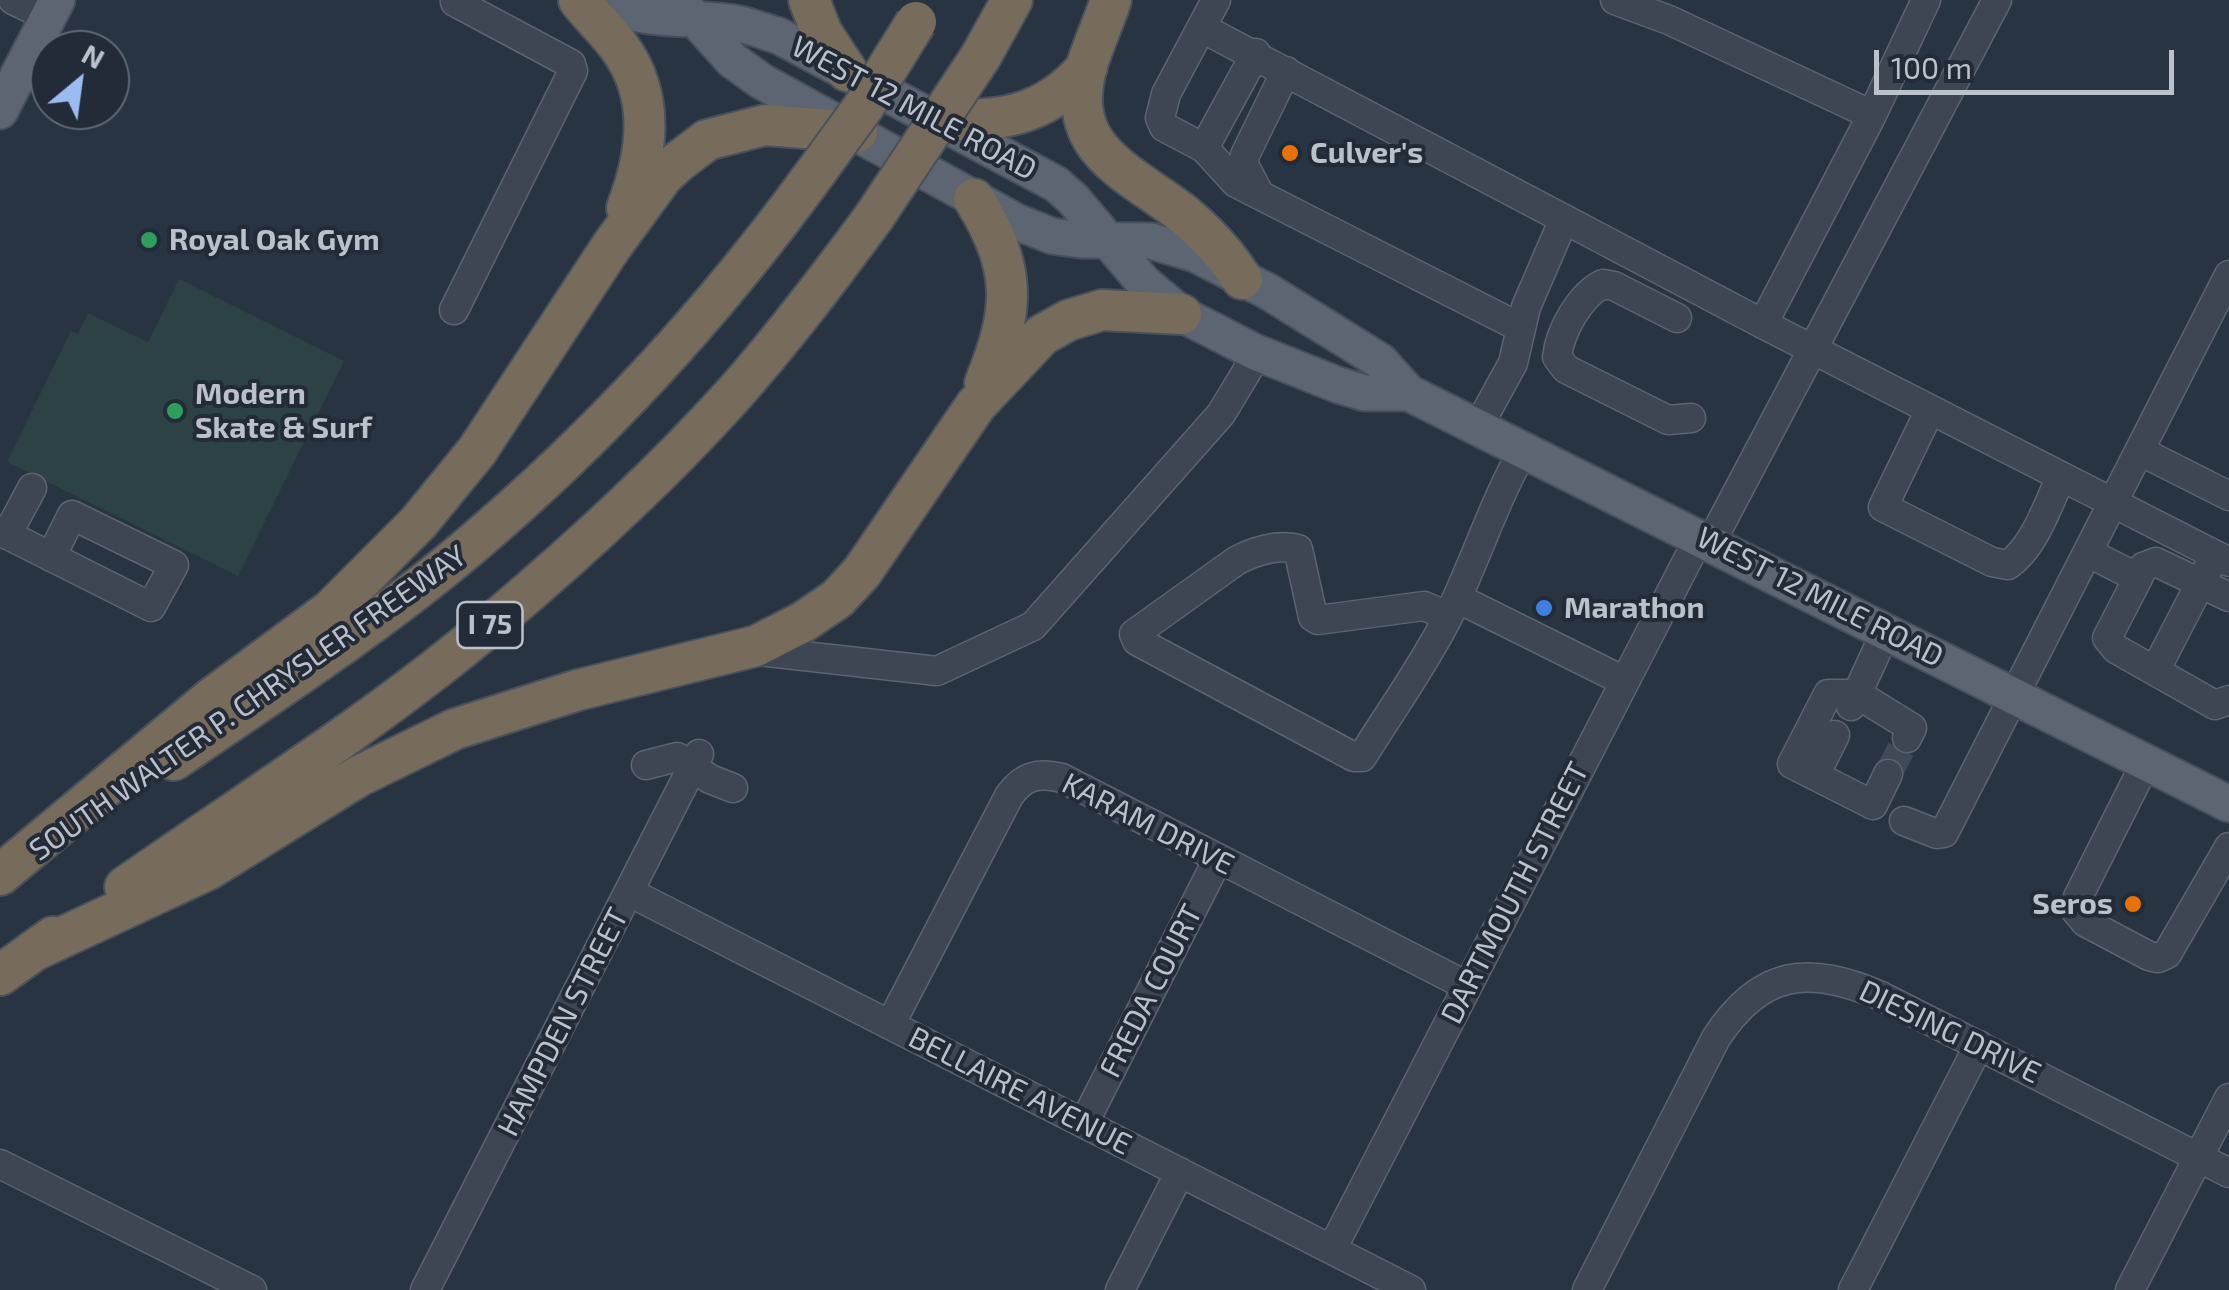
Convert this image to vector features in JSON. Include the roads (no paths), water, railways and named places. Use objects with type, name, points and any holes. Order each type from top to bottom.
[{"type":"highway","points":[[579,0],[621,49],[635,78],[644,114],[642,166],[611,247]]},
{"type":"highway","points":[[809,0],[822,33],[846,71]]},
{"type":"highway","name":"I 75","points":[[0,975],[381,710],[494,622],[643,487],[721,408],[874,217],[980,56],[1012,0]]},
{"type":"highway","points":[[1111,0],[1086,67],[1083,106],[1090,138],[1117,169],[1203,231],[1242,278]]},
{"type":"highway","name":"SOUTH WALTER P. CHRYSLER FREEWAY","points":[[0,876],[356,634],[472,545],[533,490],[646,375],[785,215],[864,106],[923,11]]},
{"type":"highway","points":[[933,118],[966,122],[1036,109],[1070,88],[1086,67]]},
{"type":"highway","points":[[0,876],[212,698],[331,610],[383,560],[477,450],[662,177],[707,140],[764,125],[857,132]]},
{"type":"highway","points":[[974,199],[998,245],[1009,306],[1003,337],[976,405]]},
{"type":"highway","points":[[33,952],[209,869],[359,776],[455,729],[578,690],[743,650],[804,622],[837,599],[862,572],[976,405],[1042,335],[1069,320],[1102,310],[1181,314]]},
{"type":"main road","name":"WEST 12 MILE ROAD","points":[[599,0],[658,19],[686,10],[778,36],[1056,184],[1144,283],[1181,314],[1255,352],[1365,393],[1410,393]]},
{"type":"main road","points":[[0,111],[52,8]]},
{"type":"main road","name":"WEST 12 MILE ROAD","points":[[686,10],[732,60],[761,81],[1017,222],[1052,236],[1151,241],[1195,254],[1380,360],[1410,393],[2229,804]]},
{"type":"street","points":[[13,0],[52,8]]},
{"type":"street","points":[[1216,0],[1166,94],[1160,118],[1164,127],[1204,148],[1236,182],[1521,328]]},
{"type":"street","points":[[1615,0],[1669,20],[1872,115]]},
{"type":"street","points":[[1763,324],[1872,115],[1926,0]]},
{"type":"street","name":"DARTMOUTH STREET","points":[[1332,1249],[1624,681],[1813,349],[1997,0]]},
{"type":"street","points":[[454,1],[571,64],[573,71],[454,310]]},
{"type":"street","points":[[1202,28],[1763,324],[2222,558],[2201,583],[2156,669]]},
{"type":"street","points":[[1204,148],[1256,54]]},
{"type":"street","points":[[1260,195],[1243,164],[1286,71]]},
{"type":"street","points":[[1478,427],[1513,362],[1526,307],[1564,219]]},
{"type":"street","points":[[1904,820],[1937,834],[1944,833],[2229,275]]},
{"type":"street","points":[[1691,418],[1668,420],[1566,368],[1557,357],[1558,346],[1584,297],[1603,284],[1614,286],[1674,325],[1694,286]]},
{"type":"street","points":[[743,650],[936,671],[1034,626],[1221,414],[1255,352]]},
{"type":"street","points":[[1930,410],[1883,507],[1992,562],[2008,565],[2029,542],[2060,476]]},
{"type":"street","points":[[1524,450],[1503,486],[1453,607],[1362,757],[1137,641],[1134,634],[1236,561],[1250,553],[1280,547],[1298,549],[1314,617],[1318,620],[1424,606],[1453,607],[1624,681]]},
{"type":"street","points":[[2140,451],[2229,496]]},
{"type":"street","points":[[32,488],[4,533],[51,557]]},
{"type":"street","points":[[2089,553],[2138,578]]},
{"type":"street","points":[[2229,598],[2156,562],[2143,567],[2108,638],[2116,649],[2215,705],[2229,700]]},
{"type":"street","points":[[1854,700],[1886,631]]},
{"type":"street","points":[[1888,774],[1872,804],[1792,764],[1828,694],[1854,700],[1912,728],[1907,738]]},
{"type":"street","points":[[1815,775],[1835,736]]},
{"type":"street","points":[[646,765],[677,756],[696,760],[710,780],[733,788]]},
{"type":"street","name":"HAMPDEN STREET","points":[[425,1290],[696,760]]},
{"type":"street","points":[[2146,762],[2078,897],[2076,911],[2085,922],[2149,956],[2167,954],[2229,847]]},
{"type":"street","name":"KARAM DRIVE","points":[[890,1025],[1009,796],[1023,780],[1048,774],[1467,986]]},
{"type":"street","name":"FREDA COURT","points":[[1084,1123],[1218,859]]},
{"type":"street","name":"BELLAIRE AVENUE","points":[[630,892],[1411,1290]]},
{"type":"street","name":"DIESING DRIVE","points":[[1587,1290],[1716,1038],[1736,1010],[1766,987],[1806,977],[1838,979],[1881,996],[2229,1172]]},
{"type":"street","points":[[1853,1290],[1978,1045]]},
{"type":"street","points":[[2130,1290],[2229,1098]]},
{"type":"street","points":[[0,1164],[252,1290]]},
{"type":"street","points":[[1120,1290],[1180,1172]]},
{"type":"tunnel","points":[[1888,774],[1907,738]]},
{"type":"place","name":"Culver's","points":[[1290,153]]},
{"type":"place","name":"Royal Oak Gym","points":[[149,240]]},
{"type":"place","name":"Modern Skate & Surf","points":[[175,411]]},
{"type":"place","name":"Marathon","points":[[1544,608]]},
{"type":"place","name":"Seros","points":[[2133,904]]}]
